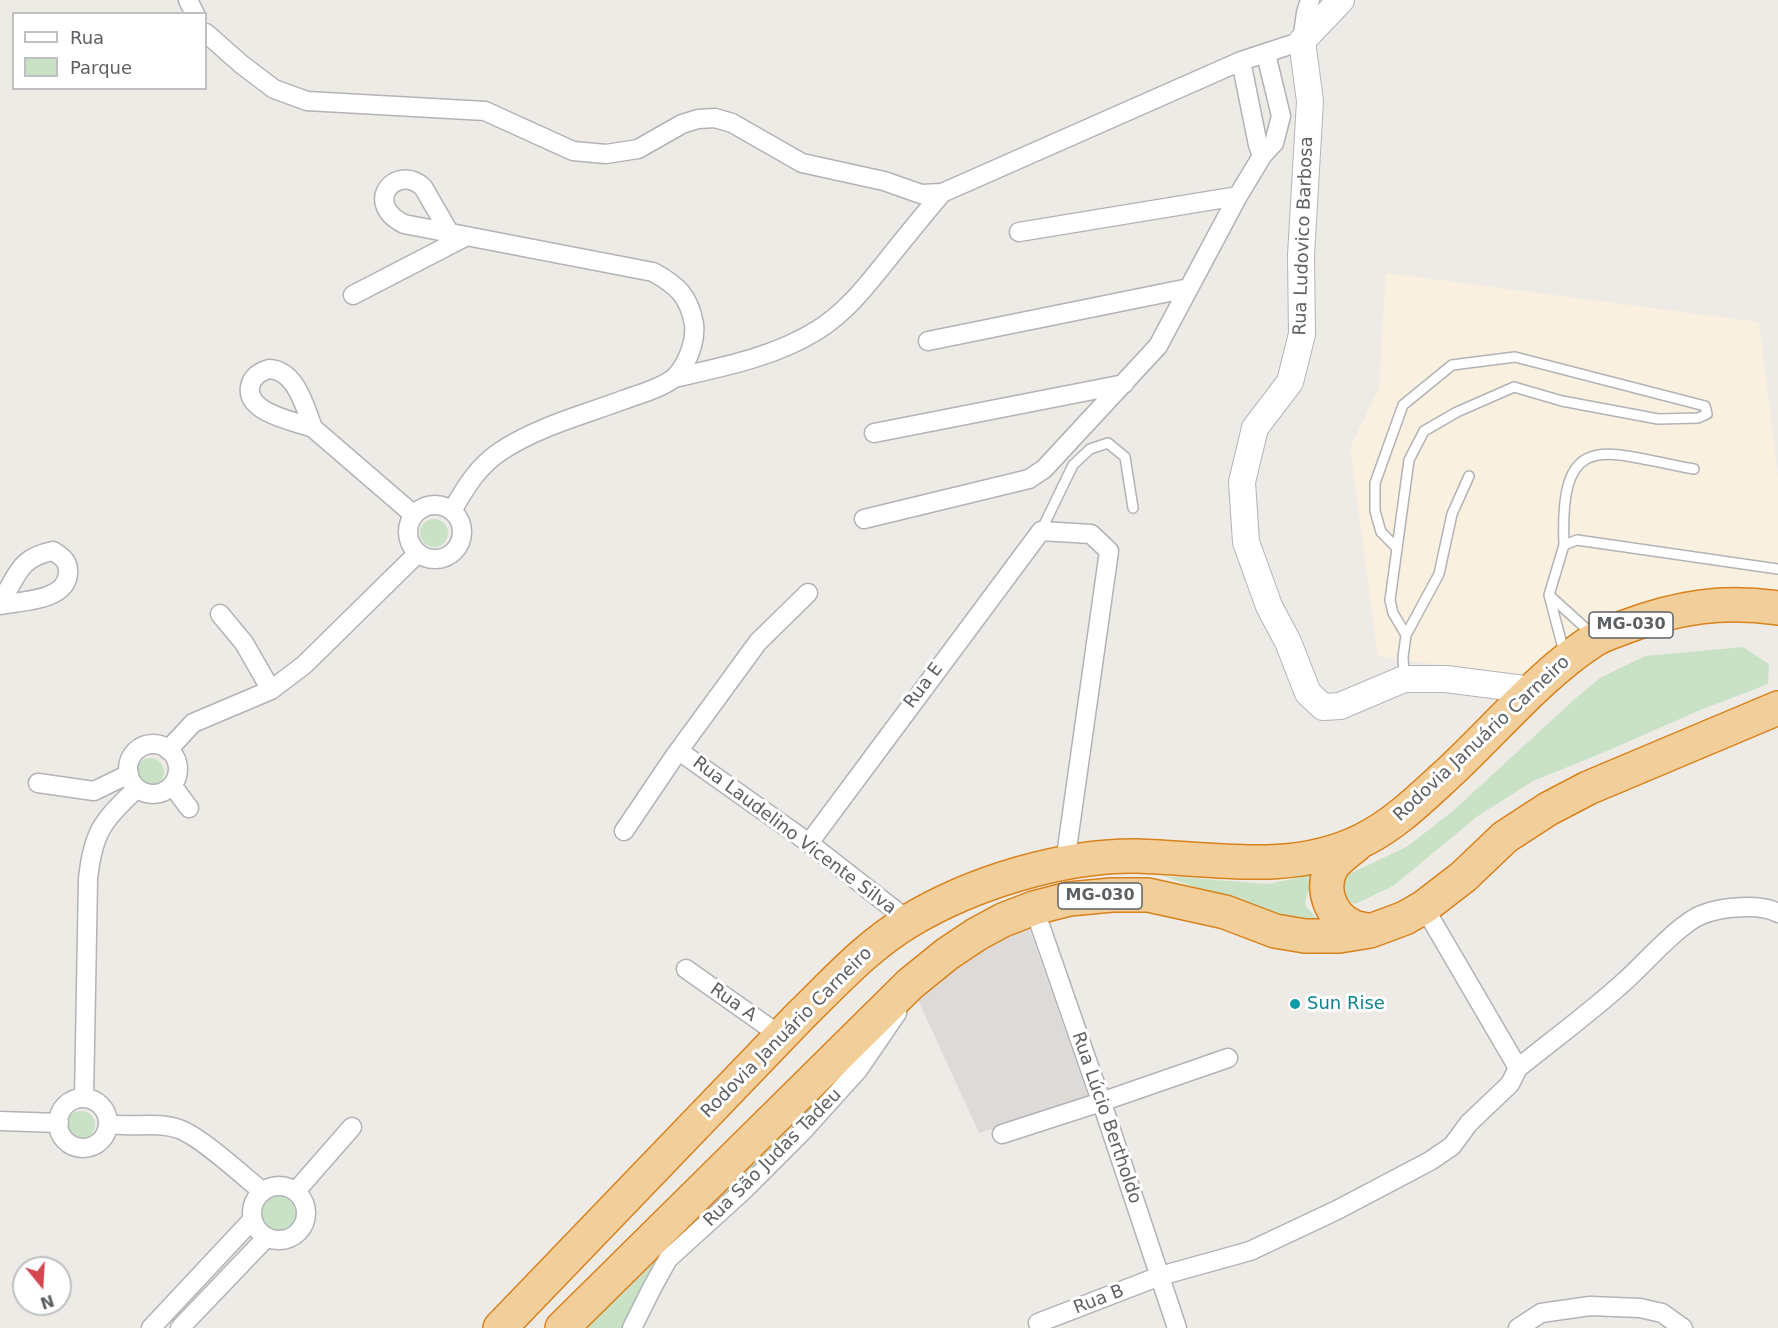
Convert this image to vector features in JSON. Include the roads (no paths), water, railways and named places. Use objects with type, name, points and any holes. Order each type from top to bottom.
[{"type":"highway","name":"Rodovia Januário Carneiro","points":[[500,1328],[850,967],[909,921],[989,884],[1065,863],[1105,856],[1262,863],[1317,857],[1362,840],[1390,824],[1413,806],[1531,693],[1566,661],[1596,638],[1651,617],[1704,605],[1764,606]]},
{"type":"highway","points":[[1764,606],[1778,632]]},
{"type":"highway","points":[[1739,723],[1770,704],[1778,696]]},
{"type":"highway","name":"MG-030","points":[[562,1328],[910,984],[947,954],[1003,920],[1034,908],[1069,899],[1112,895],[1148,895],[1225,912],[1275,931],[1305,936],[1339,936],[1370,930],[1405,918],[1425,907],[1505,837],[1548,809],[1588,788],[1778,708]]},
{"type":"highway","points":[[1362,840],[1332,866],[1327,883],[1329,901],[1338,917],[1353,927],[1370,930]]},
{"type":"street","points":[[1302,41],[1310,0]]},
{"type":"street","points":[[207,34],[274,89],[307,101],[485,111],[573,151],[606,154],[638,149],[682,124],[698,119],[715,118],[732,123],[802,162],[884,181],[921,194],[942,193],[1241,61],[1302,41],[1341,0]]},
{"type":"street","name":"Rua Ludovico Barbosa","points":[[1302,41],[1310,101],[1301,255],[1302,334],[1290,382],[1255,428],[1242,482],[1246,542],[1269,606],[1288,642],[1308,693],[1323,707],[1340,706],[1404,679],[1446,679],[1524,689],[1531,693]]},
{"type":"street","points":[[864,519],[1029,479],[1044,470],[1158,346],[1238,196],[1262,156],[1274,143],[1281,116],[1266,54]]},
{"type":"street","points":[[1241,61],[1262,156]]},
{"type":"street","points":[[452,511],[464,489],[482,465],[501,450],[532,434],[652,390],[674,378],[717,368],[786,347],[817,331],[855,300],[942,193]]},
{"type":"street","points":[[1019,232],[1238,196]]},
{"type":"street","points":[[352,295],[458,234],[653,272],[670,281],[683,294],[691,310],[694,328],[692,347],[674,378]]},
{"type":"street","points":[[928,341],[1189,288]]},
{"type":"street","points":[[874,433],[1124,384]]},
{"type":"street","points":[[313,428],[414,515]]},
{"type":"street","points":[[429,506],[441,506],[452,511],[460,520],[462,532],[456,549],[441,559],[429,558],[418,553],[408,538],[408,526],[414,515],[429,506]]},
{"type":"street","points":[[1041,531],[1090,534],[1110,551],[1065,863]]},
{"type":"street","name":"Rua E","points":[[809,843],[1041,531]]},
{"type":"street","points":[[168,750],[193,723],[271,690],[304,665],[418,553]]},
{"type":"street","points":[[624,831],[758,642],[808,593]]},
{"type":"street","points":[[220,614],[251,654],[271,690]]},
{"type":"street","points":[[84,1098],[88,879],[91,856],[99,830],[133,781],[131,758],[142,747],[153,745],[168,750],[177,764],[177,775],[172,785],[158,794],[147,793],[133,781]]},
{"type":"street","name":"Rua Laudelino Vicente Silva","points":[[679,751],[809,843],[909,921]]},
{"type":"street","points":[[38,783],[94,791],[133,781]]},
{"type":"street","points":[[172,785],[189,808]]},
{"type":"street","points":[[1425,907],[1518,1068]]},
{"type":"street","name":"Rua B","points":[[1038,1323],[1160,1276],[1250,1251],[1337,1210],[1430,1161],[1452,1146],[1469,1123],[1510,1084],[1518,1068],[1622,984],[1690,921],[1703,914],[1739,908],[1760,907],[1778,913]]},
{"type":"street","name":"Rua Lúcio Bertholdo","points":[[1034,908],[1177,1328]]},
{"type":"street","name":"Rua A","points":[[686,969],[781,1036]]},
{"type":"street","name":"Rua São Judas Tadeu","points":[[632,1328],[668,1259],[745,1189],[839,1092],[858,1070],[887,1028],[910,984]]},
{"type":"street","points":[[1002,1134],[1227,1058]]},
{"type":"street","points":[[84,1098],[95,1101],[103,1108],[109,1124],[99,1142],[83,1147],[73,1145],[64,1138],[59,1123],[64,1107],[73,1100],[84,1098]]},
{"type":"street","points":[[0,1121],[59,1123]]},
{"type":"street","points":[[109,1124],[123,1127],[151,1125],[180,1129],[198,1140],[262,1191]]},
{"type":"street","points":[[296,1191],[352,1127]]},
{"type":"street","points":[[279,1186],[296,1191],[306,1207],[306,1219],[301,1230],[285,1239],[267,1237],[258,1230],[253,1219],[255,1201],[262,1191],[279,1186]]},
{"type":"street","points":[[151,1328],[253,1219]]},
{"type":"street","points":[[180,1328],[267,1237]]},
{"type":"street","points":[[1518,1328],[1541,1313],[1590,1306],[1640,1308],[1662,1313],[1683,1328]]},
{"type":"lane","points":[[1397,548],[1382,532],[1375,511],[1375,483],[1403,405],[1452,366],[1515,357],[1706,406],[1707,414],[1698,418],[1659,418],[1562,401],[1514,387],[1486,398],[1424,431],[1409,460],[1390,600],[1393,613],[1406,635]]},
{"type":"lane","points":[[1041,531],[1073,465],[1090,449],[1108,443],[1125,457],[1133,508]]},
{"type":"lane","points":[[1566,661],[1549,595],[1564,545],[1563,521],[1566,488],[1574,469],[1582,460],[1593,455],[1608,454],[1694,469]]},
{"type":"lane","points":[[1404,679],[1403,657],[1406,635],[1439,574],[1452,514],[1469,476]]},
{"type":"lane","points":[[1564,545],[1577,540],[1778,569]]},
{"type":"lane","points":[[1549,595],[1596,638]]},
{"type":"place","name":"Sun Rise","points":[[1295,1004]]}]
